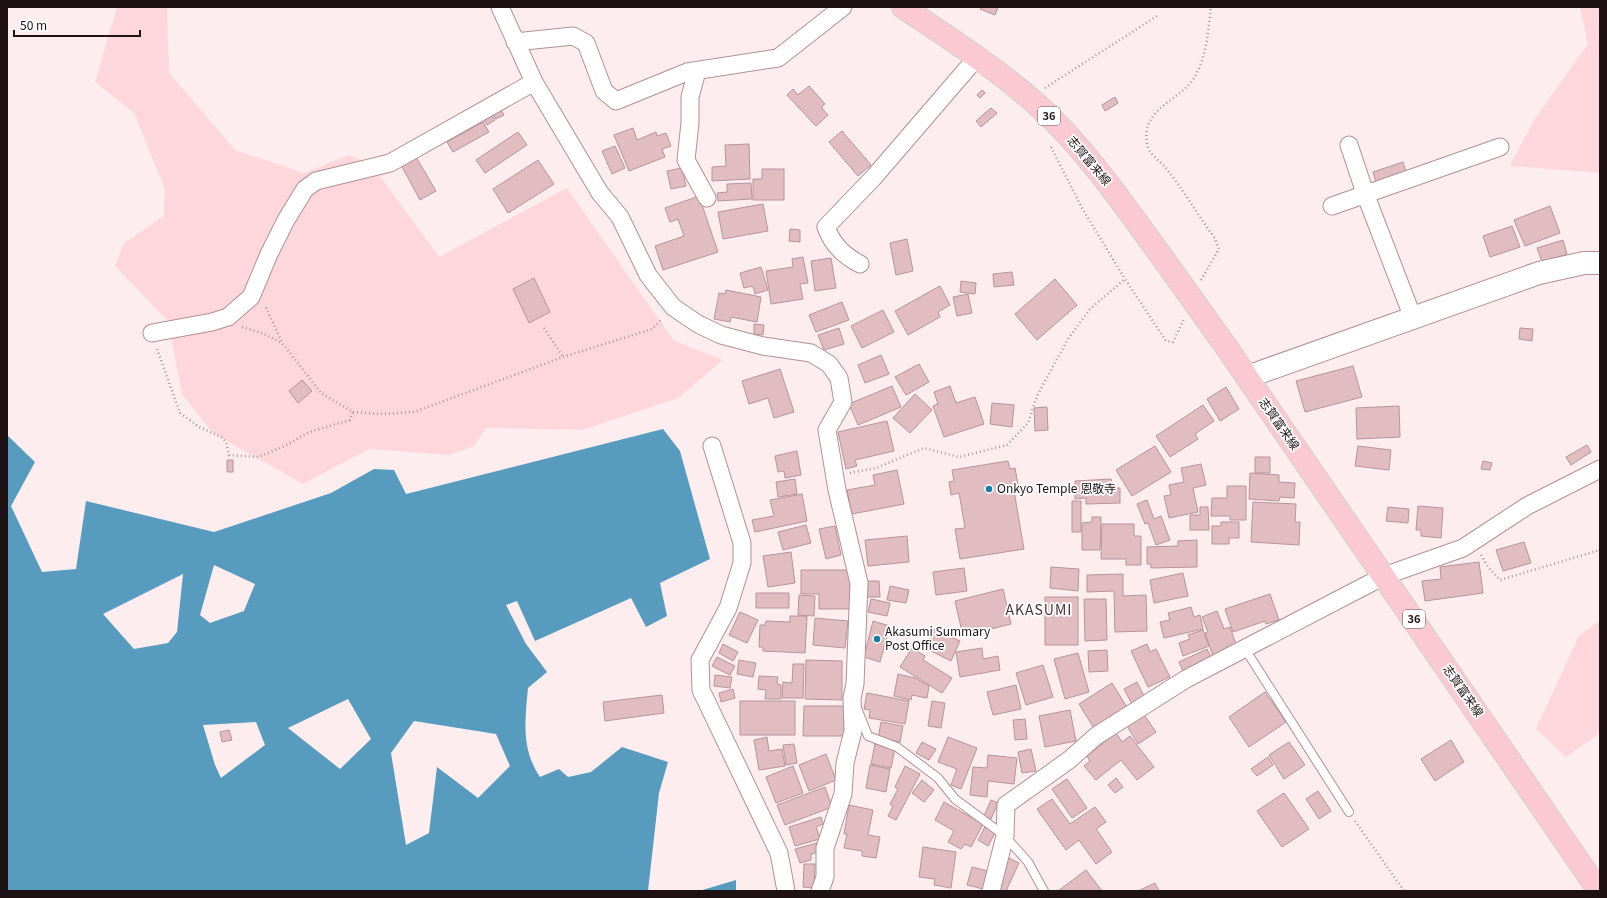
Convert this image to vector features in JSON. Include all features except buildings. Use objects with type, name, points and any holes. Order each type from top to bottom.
[{"type":"main road","name":"志賀富来線","points":[[903,7],[978,56],[1047,114],[1091,161],[1227,348],[1599,891]]},
{"type":"street","points":[[500,7],[534,82],[600,193],[620,217],[648,275],[673,308],[698,324],[721,335],[763,346],[811,353],[829,364],[839,378],[842,402],[827,430],[835,476],[859,583],[855,684],[852,698],[852,731],[844,763],[843,794],[825,848],[825,877],[820,891]]},
{"type":"street","points":[[515,42],[573,36],[586,43],[604,91],[616,101],[687,72],[778,58],[843,7]]},
{"type":"street","points":[[860,264],[846,256],[829,236],[826,227],[879,171],[978,56]]},
{"type":"street","points":[[697,71],[690,96],[690,123],[686,160],[707,198]]},
{"type":"street","points":[[152,333],[217,321],[228,317],[251,297],[286,220],[305,189],[316,181],[390,163],[534,82]]},
{"type":"street","points":[[1349,144],[1366,196],[1413,318]]},
{"type":"street","points":[[1332,206],[1366,196],[1500,148]]},
{"type":"street","points":[[1247,377],[1539,273],[1584,263],[1600,263]]},
{"type":"street","points":[[712,446],[742,543],[742,563],[728,608],[700,660],[701,690],[779,853],[786,891]]},
{"type":"street","points":[[991,891],[1005,836],[1006,805],[1069,760],[1096,736],[1186,679],[1384,576],[1464,548],[1527,506],[1600,469]]},
{"type":"lane","points":[[1245,649],[1349,812]]},
{"type":"lane","points":[[852,698],[868,736],[897,747],[938,778],[955,798],[1005,836],[1028,862],[1044,891]]},
{"type":"path","points":[[1201,281],[1219,249],[1214,237],[1165,167],[1152,154],[1146,144],[1148,126],[1158,109],[1171,100],[1194,78],[1208,45],[1210,7]]},
{"type":"path","points":[[1030,99],[1089,59],[1157,16]]},
{"type":"path","points":[[1048,142],[1075,194],[1125,279],[1166,342],[1173,342],[1185,315]]},
{"type":"path","points":[[835,476],[876,468],[924,448],[959,457],[1007,445],[1028,423],[1037,396],[1068,339],[1090,310],[1125,279]]},
{"type":"path","points":[[255,286],[283,344],[321,393],[353,412],[379,414],[414,412],[563,357],[652,329],[673,308]]},
{"type":"path","points":[[217,321],[264,334],[283,344]]},
{"type":"path","points":[[544,328],[563,357]]},
{"type":"path","points":[[152,333],[180,413],[199,427],[221,437],[226,442],[229,455],[258,456],[285,446],[309,432],[350,420],[353,412]]},
{"type":"path","points":[[1473,542],[1488,567],[1500,580],[1600,550]]},
{"type":"path","points":[[1349,812],[1404,891]]},
{"type":"shaded area","points":[[117,7],[167,7],[169,73],[235,150],[304,173],[349,155],[371,164],[439,257],[567,188],[673,340],[723,360],[678,398],[582,430],[486,428],[473,447],[449,455],[369,449],[303,484],[213,433],[182,394],[168,321],[115,266],[124,243],[164,216],[165,189],[134,113],[95,82]]},
{"type":"shaded area","points":[[1580,7],[1600,7],[1600,173],[1510,166],[1534,120],[1588,44]]},
{"type":"shaded area","points":[[1600,620],[1600,733],[1566,757],[1536,729],[1579,636]]},
{"type":"water","points":[[663,429],[680,451],[710,559],[660,583],[667,616],[646,627],[631,598],[535,641],[517,601],[506,605],[526,644],[547,672],[528,688],[525,723],[527,745],[530,756],[540,777],[559,769],[568,777],[591,772],[622,747],[668,762],[659,793],[648,891],[7,891],[7,435],[35,462],[11,506],[42,572],[76,569],[86,501],[214,532],[331,493],[374,469],[394,470],[406,494]],"holes":[[[214,565],[255,584],[244,611],[210,623],[200,615]],[[183,574],[177,632],[168,643],[134,649],[103,614]],[[348,699],[371,739],[340,769],[288,728]],[[414,721],[496,734],[510,766],[478,798],[437,767],[429,833],[406,845],[391,753]],[[256,722],[265,745],[221,778],[215,765],[203,725]]]},
{"type":"water","points":[[736,880],[736,891],[699,891]]},
{"type":"place","name":"Onkyo Temple 恩敬寺","points":[[989,489]]},
{"type":"place","name":"Akasumi Summary Post Office","points":[[877,639]]},
{"type":"district","name":"AKASUMI","points":[[1039,610]]}]
